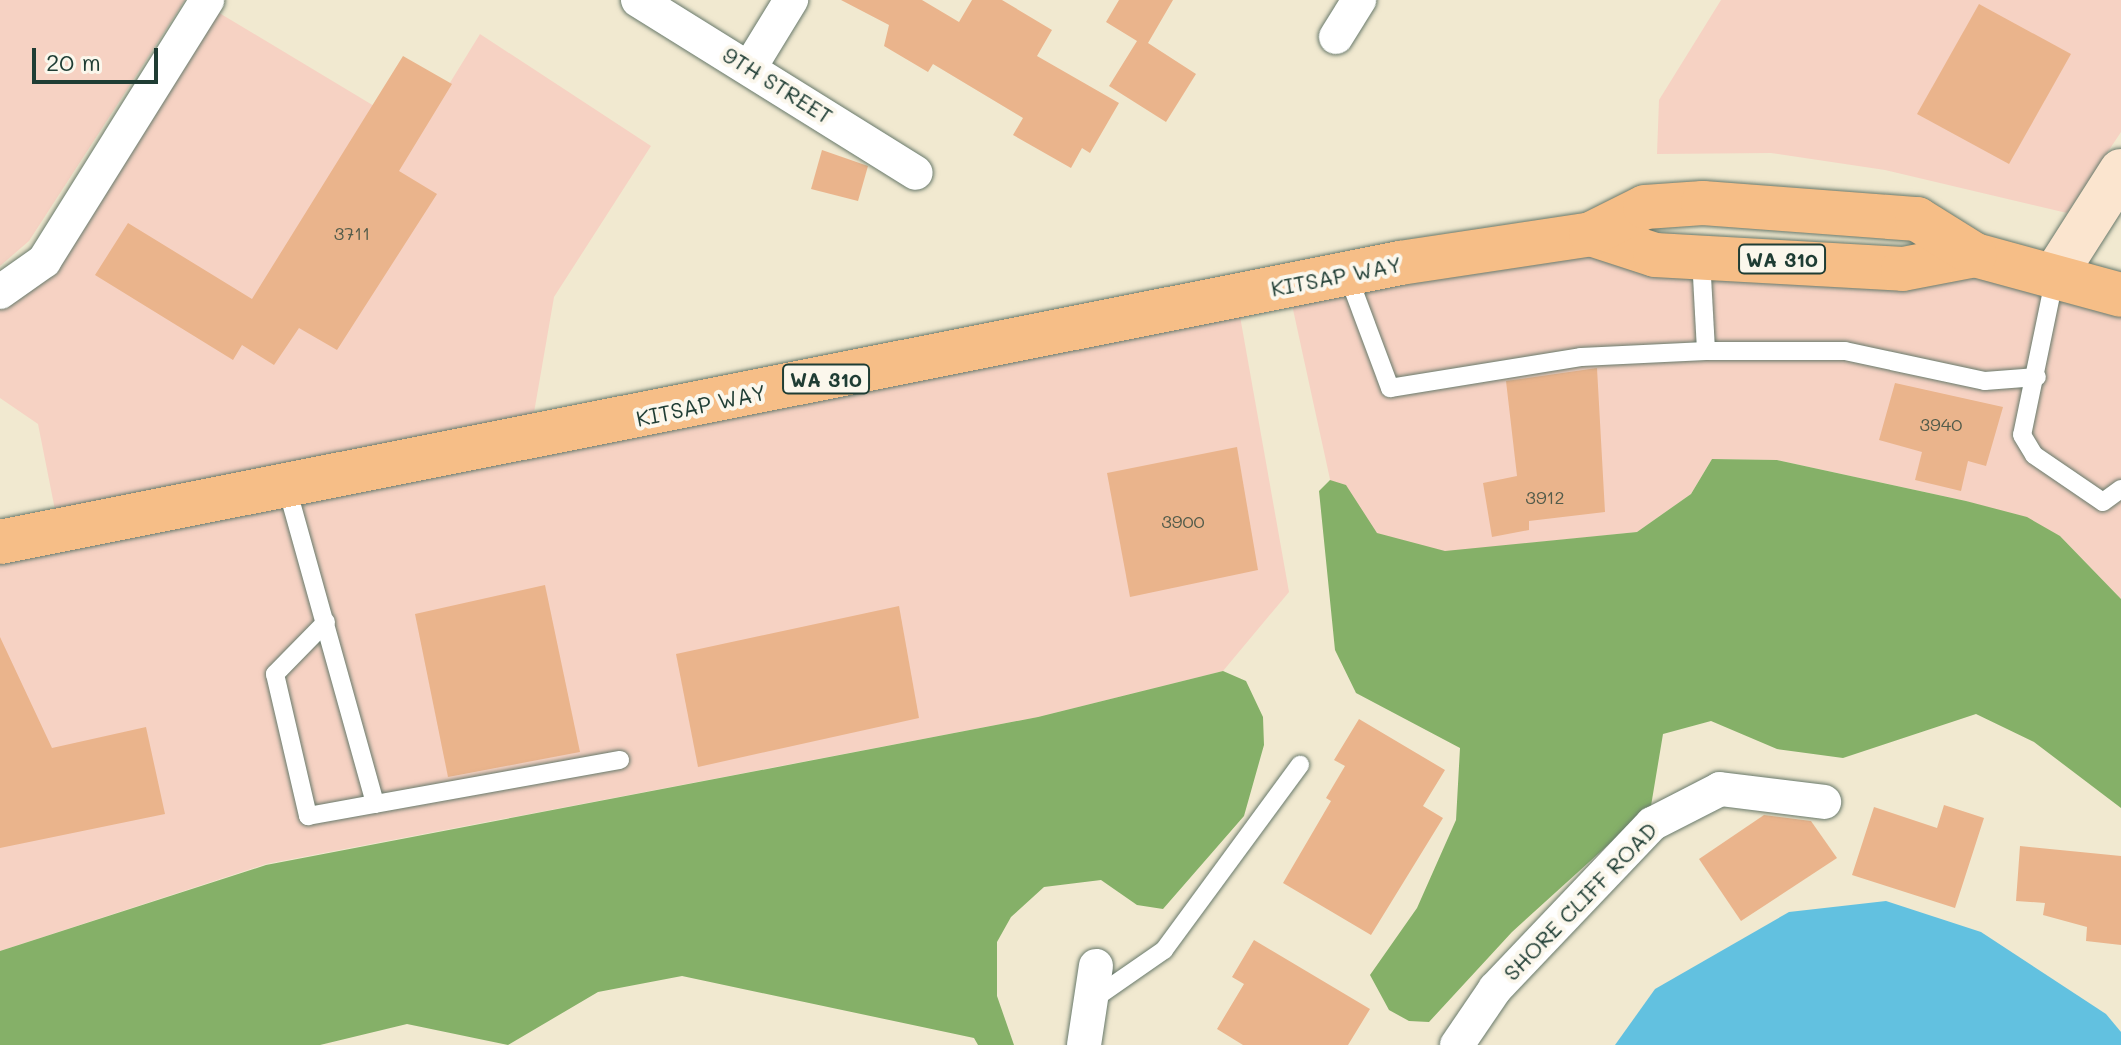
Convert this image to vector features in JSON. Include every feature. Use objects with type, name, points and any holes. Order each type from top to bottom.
[{"type":"main road","points":[[2056,273],[2121,171]]},
{"type":"main road","name":"KITSAP WAY","points":[[0,542],[287,488],[1347,273],[1591,234],[1645,207],[1793,207],[1917,219],[1975,255],[2056,273],[2121,295]]},
{"type":"main road","name":"KITSAP WAY","points":[[1591,234],[1655,255],[1701,255],[1903,269],[1975,255]]},
{"type":"street","points":[[0,292],[44,261],[207,0]]},
{"type":"street","name":"9TH STREET","points":[[638,0],[916,173]]},
{"type":"street","points":[[750,67],[791,0]]},
{"type":"street","points":[[1336,37],[1359,0]]},
{"type":"street","name":"SHORE CLIFF ROAD","points":[[1457,1045],[1495,989],[1652,824],[1720,789],[1824,802]]},
{"type":"street","points":[[1084,1045],[1096,966]]},
{"type":"lane","points":[[1701,255],[1706,351]]},
{"type":"lane","points":[[1347,273],[1390,388],[1581,357],[1706,351],[1845,351],[1985,381],[2037,377]]},
{"type":"lane","points":[[2056,273],[2037,377],[2022,435],[2034,455],[2103,502],[2121,489]]},
{"type":"lane","points":[[287,488],[375,804]]},
{"type":"lane","points":[[326,622],[275,674],[308,816],[620,760]]},
{"type":"lane","points":[[1090,1001],[1164,950],[1300,765]]},
{"type":"shaded area","points":[[0,0],[185,0],[29,241],[0,266]]},
{"type":"shaded area","points":[[1721,0],[2121,0],[2121,132],[2067,213],[1885,170],[1771,153],[1657,154],[1659,100]]},
{"type":"shaded area","points":[[211,8],[419,133],[480,34],[651,146],[554,297],[531,430],[57,520],[38,424],[0,398],[0,304]]},
{"type":"shaded area","points":[[1587,243],[1913,254],[2121,307],[2121,599],[2060,536],[1966,501],[1777,460],[1712,459],[1691,494],[1637,532],[1348,562],[1289,291]]},
{"type":"shaded area","points":[[1238,305],[1289,592],[1223,671],[1038,717],[266,864],[0,951],[0,558]]},
{"type":"green space","points":[[1712,459],[1777,460],[1966,501],[2027,517],[2060,536],[2121,599],[2121,808],[2034,742],[1976,714],[1843,758],[1777,749],[1711,721],[1663,734],[1651,806],[1512,932],[1429,1022],[1409,1021],[1389,1010],[1370,975],[1417,908],[1456,820],[1460,748],[1356,693],[1335,650],[1319,491],[1330,480],[1346,485],[1377,533],[1445,551],[1637,532],[1691,494]]},
{"type":"green space","points":[[1223,671],[1246,681],[1263,717],[1264,745],[1244,816],[1163,909],[1137,905],[1101,880],[1044,887],[1011,917],[997,942],[997,996],[1014,1045],[978,1045],[974,1038],[682,976],[598,992],[508,1045],[407,1024],[320,1045],[0,1045],[0,951],[266,865],[1038,717]]},
{"type":"water","points":[[1886,901],[1981,932],[2106,1014],[2121,1032],[2121,1045],[1615,1045],[1655,989],[1789,912]]},
{"type":"building","points":[[841,0],[922,0],[959,22],[972,0],[1002,0],[1052,30],[1037,56],[1119,103],[1090,153],[1082,148],[1071,168],[1013,135],[1023,118],[933,64],[928,72],[884,46],[889,25]]},
{"type":"building","points":[[1119,0],[1173,0],[1148,43],[1196,74],[1166,122],[1109,86],[1137,41],[1106,22]]},
{"type":"building","points":[[1979,4],[2071,54],[2009,164],[1917,114]]},
{"type":"building","points":[[403,56],[452,84],[399,171],[437,194],[337,350],[299,328],[274,365],[242,345],[233,360],[95,275],[128,223],[252,299]]},
{"type":"building","points":[[822,150],[868,166],[858,201],[811,189]]},
{"type":"building","points":[[1597,368],[1605,512],[1529,521],[1529,530],[1492,537],[1483,483],[1517,476],[1506,381]]},
{"type":"building","points":[[1895,383],[2003,407],[1986,466],[1968,461],[1961,491],[1915,480],[1922,452],[1879,440]]},
{"type":"building","points":[[1237,447],[1258,570],[1130,597],[1107,473]]},
{"type":"building","points":[[545,585],[580,752],[448,777],[415,614]]},
{"type":"building","points":[[899,606],[919,718],[698,767],[676,654]]},
{"type":"building","points":[[0,637],[52,748],[146,727],[165,814],[0,848]]},
{"type":"building","points":[[1359,719],[1445,770],[1423,806],[1443,818],[1371,935],[1283,883],[1331,801],[1326,798],[1345,766],[1334,760]]},
{"type":"building","points":[[1944,805],[1984,818],[1955,908],[1852,875],[1874,807],[1937,828]]},
{"type":"building","points":[[1764,815],[1811,821],[1837,858],[1741,921],[1699,859]]},
{"type":"building","points":[[2020,846],[2121,856],[2121,945],[2086,941],[2087,927],[2043,915],[2045,903],[2016,901]]},
{"type":"building","points":[[1254,940],[1370,1009],[1348,1045],[1243,1045],[1217,1029],[1244,984],[1232,977]]}]
